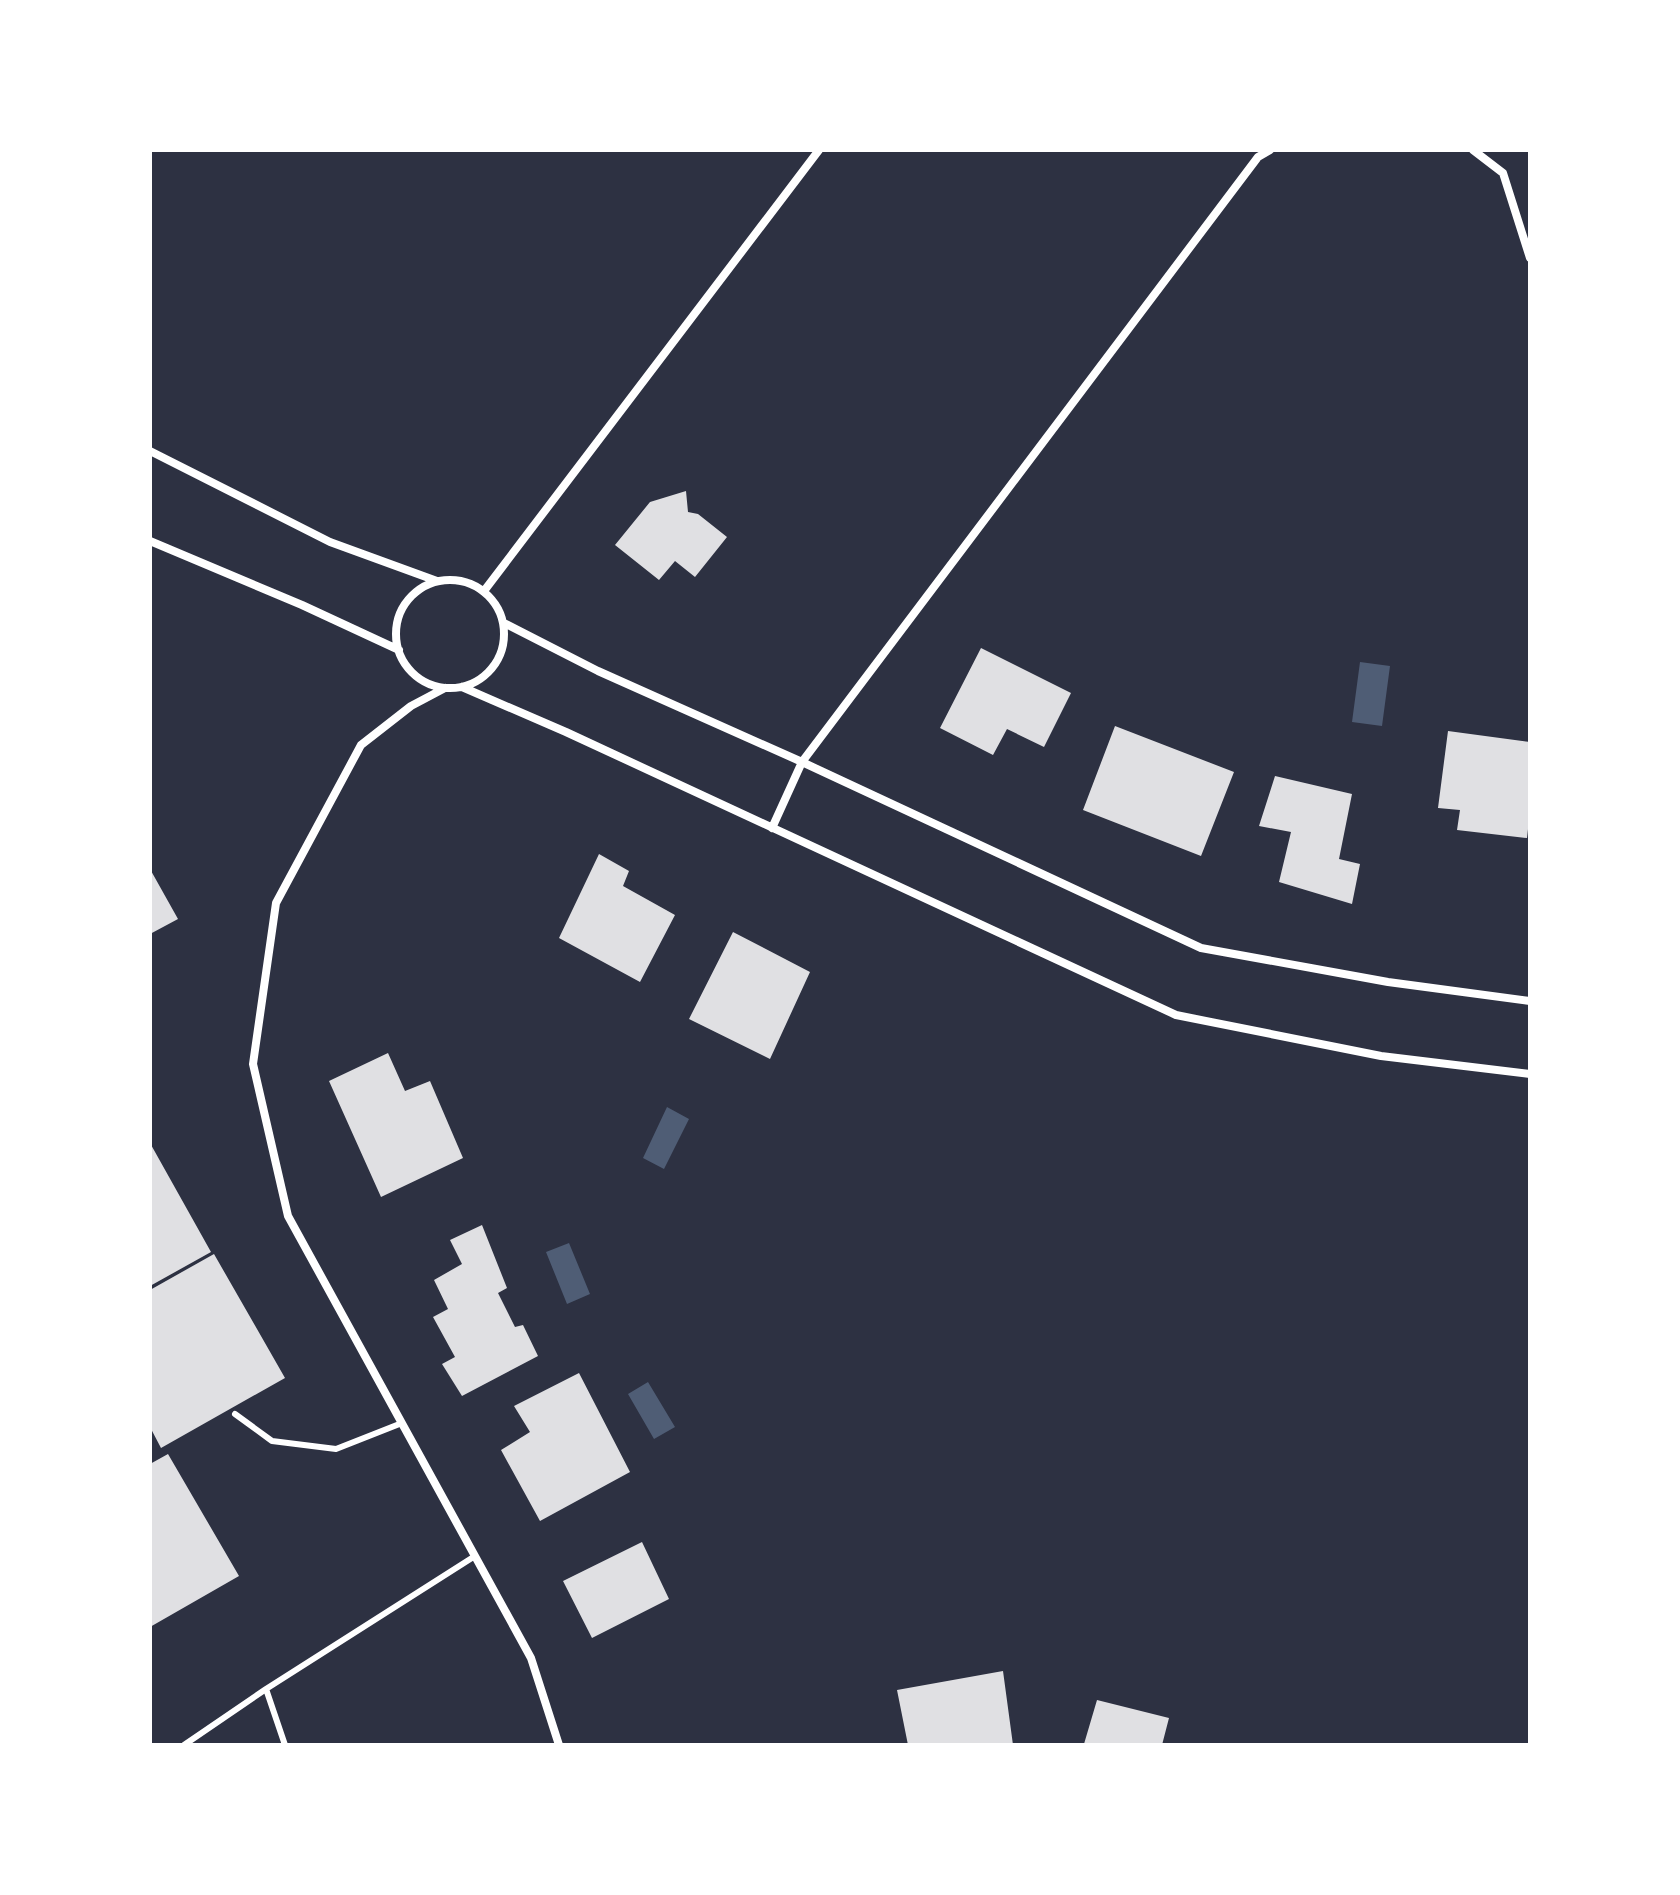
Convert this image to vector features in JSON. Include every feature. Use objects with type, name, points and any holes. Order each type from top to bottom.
[{"type":"street","points":[[484,591],[819,150]]},
{"type":"street","points":[[772,828],[802,762],[1258,157],[1270,150]]},
{"type":"street","points":[[1473,150],[1503,173],[1530,258]]},
{"type":"street","points":[[150,451],[330,542],[438,581],[462,581],[484,591],[493,600],[504,623],[504,640],[500,656],[491,670],[477,681],[462,687],[445,688],[429,684],[416,676],[399,650],[396,632],[399,615],[408,599],[421,588],[438,581]]},
{"type":"street","points":[[150,541],[399,650]]},
{"type":"street","points":[[504,623],[598,671],[802,762],[1201,948],[1388,982],[1530,1001]]},
{"type":"street","points":[[462,687],[1176,1015],[1381,1056],[1530,1074]]},
{"type":"street","points":[[445,688],[411,706],[361,745],[276,903],[253,1064],[288,1216],[531,1658],[559,1745]]},
{"type":"lane","points":[[235,1414],[272,1441],[336,1449],[402,1423]]},
{"type":"lane","points":[[184,1745],[475,1556]]},
{"type":"lane","points":[[266,1689],[285,1745]]},
{"type":"water","points":[[1360,662],[1390,666],[1382,726],[1352,722]]},
{"type":"water","points":[[667,1107],[689,1119],[664,1169],[643,1158]]},
{"type":"water","points":[[569,1243],[590,1294],[567,1304],[546,1252]]},
{"type":"water","points":[[648,1382],[675,1427],[654,1439],[628,1394]]},
{"type":"building","points":[[686,491],[688,512],[698,514],[727,537],[695,577],[675,561],[659,580],[615,545],[650,502]]},
{"type":"building","points":[[981,648],[1071,693],[1044,747],[1007,729],[993,755],[940,728]]},
{"type":"building","points":[[1115,726],[1234,772],[1201,856],[1083,810]]},
{"type":"building","points":[[1448,731],[1530,742],[1527,838],[1457,830],[1460,810],[1438,808]]},
{"type":"building","points":[[1275,776],[1352,794],[1339,859],[1360,864],[1352,904],[1279,882],[1291,832],[1259,826]]},
{"type":"building","points":[[599,854],[629,871],[623,886],[675,915],[640,982],[559,938]]},
{"type":"building","points":[[150,869],[178,919],[150,934]]},
{"type":"building","points":[[733,932],[810,972],[770,1059],[689,1019]]},
{"type":"building","points":[[388,1053],[405,1091],[430,1081],[463,1158],[381,1197],[329,1081]]},
{"type":"building","points":[[150,1143],[211,1252],[150,1286]]},
{"type":"building","points":[[482,1225],[507,1288],[498,1293],[515,1327],[523,1325],[538,1356],[462,1396],[442,1364],[455,1357],[433,1317],[448,1309],[434,1280],[462,1264],[450,1240]]},
{"type":"building","points":[[214,1254],[285,1378],[161,1448],[150,1427],[150,1290]]},
{"type":"building","points":[[579,1373],[630,1472],[540,1521],[501,1450],[530,1432],[514,1406]]},
{"type":"building","points":[[168,1454],[239,1576],[150,1627],[150,1464]]},
{"type":"building","points":[[642,1542],[669,1599],[592,1638],[563,1581]]},
{"type":"building","points":[[1003,1671],[1013,1745],[908,1745],[897,1690]]},
{"type":"building","points":[[1097,1700],[1169,1718],[1162,1745],[1084,1744]]}]
